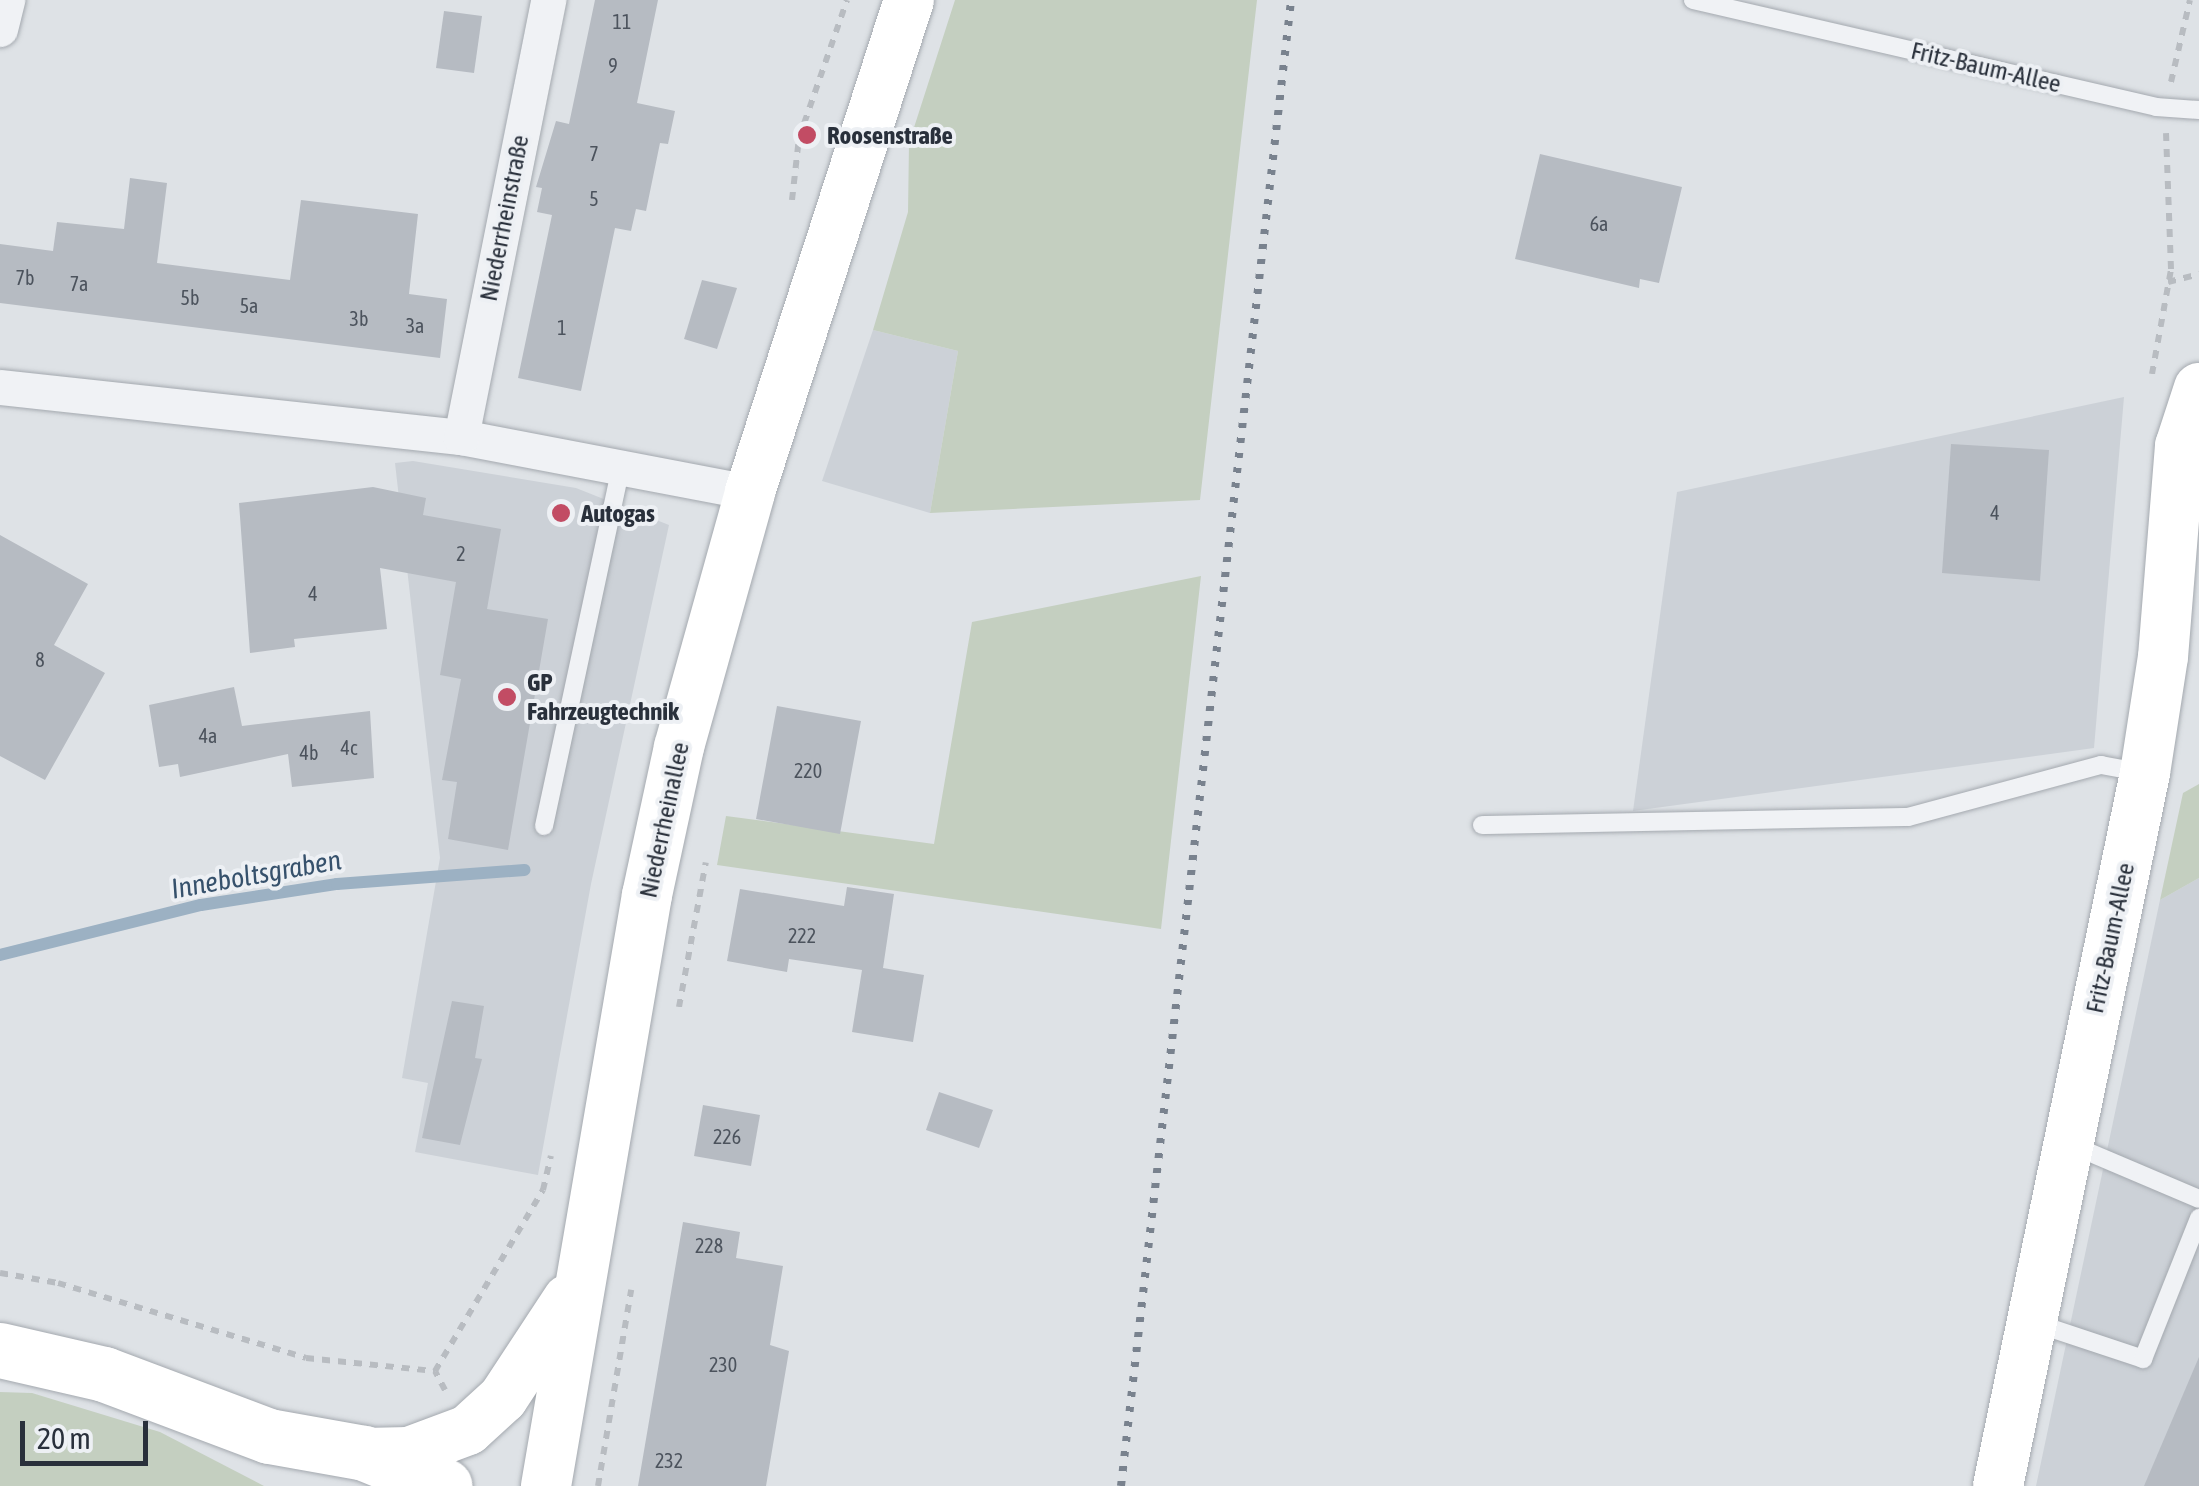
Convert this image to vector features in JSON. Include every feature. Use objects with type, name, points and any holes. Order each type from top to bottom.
[{"type":"main road","name":"Niederrheinallee","points":[[546,1486],[650,877],[679,747],[750,492],[909,0]]},
{"type":"main road","name":"Fritz-Baum-Allee","points":[[1998,1486],[2145,774],[2164,658],[2180,446],[2199,388]]},
{"type":"main road","points":[[357,1469],[468,1430],[503,1398],[578,1282]]},
{"type":"main road","points":[[0,1350],[104,1374],[357,1469],[445,1486]]},
{"type":"street","points":[[0,29],[7,0]]},
{"type":"street","name":"Niederrheinstraße","points":[[461,437],[548,0]]},
{"type":"street","points":[[0,387],[461,437],[622,462],[750,492]]},
{"type":"lane","name":"Fritz-Baum-Allee","points":[[1694,0],[1750,6],[1774,18],[2156,106],[2199,110]]},
{"type":"lane","points":[[544,826],[622,462]]},
{"type":"lane","points":[[1482,824],[1908,817],[2101,765],[2145,774]]},
{"type":"lane","points":[[2067,1144],[2199,1200]]},
{"type":"lane","points":[[2030,1322],[2064,1327],[2143,1359],[2199,1218]]},
{"type":"path","points":[[2168,282],[2199,274]]},
{"type":"path","points":[[676,1022],[707,854]]},
{"type":"path","points":[[0,1274],[58,1283],[306,1358],[435,1371]]},
{"type":"path","points":[[600,1486],[633,1278]]},
{"type":"shaded area","points":[[873,330],[958,351],[930,513],[822,481]]},
{"type":"shaded area","points":[[2124,397],[2094,748],[1633,811],[1677,492]]},
{"type":"shaded area","points":[[413,461],[576,488],[669,525],[591,884],[538,1175],[415,1152],[428,1083],[402,1078],[440,858],[395,463]]},
{"type":"shaded area","points":[[2199,878],[2199,1486],[2036,1486],[2160,900]]},
{"type":"green space","points":[[955,0],[1257,0],[1200,500],[930,513],[958,351],[873,330],[908,212],[909,143]]},
{"type":"green space","points":[[1201,576],[1161,929],[717,865],[726,816],[934,844],[972,622]]},
{"type":"green space","points":[[2199,784],[2199,878],[2160,900],[2183,793]]},
{"type":"green space","points":[[0,1392],[32,1393],[160,1432],[264,1486],[0,1486]]},
{"type":"building","points":[[595,0],[658,0],[637,103],[675,111],[668,144],[660,143],[646,211],[636,209],[631,231],[615,228],[581,391],[518,378],[552,215],[537,212],[542,188],[536,187],[556,121],[569,124]]},
{"type":"building","points":[[444,11],[482,16],[474,73],[436,68]]},
{"type":"building","points":[[1540,154],[1682,187],[1659,283],[1640,279],[1639,288],[1515,259]]},
{"type":"building","points":[[130,178],[167,183],[157,263],[290,280],[301,200],[418,214],[409,294],[447,299],[440,358],[0,303],[0,244],[53,251],[57,222],[124,229]]},
{"type":"building","points":[[702,280],[737,288],[717,349],[684,339]]},
{"type":"building","points":[[1951,444],[2049,450],[2040,581],[1942,573]]},
{"type":"building","points":[[373,487],[426,498],[423,515],[501,529],[487,609],[548,619],[508,850],[448,839],[457,782],[442,780],[461,679],[440,675],[456,582],[380,568],[387,629],[294,639],[295,647],[250,653],[239,503]]},
{"type":"building","points":[[0,535],[88,584],[54,645],[105,673],[45,780],[0,756]]},
{"type":"building","points":[[234,687],[242,726],[370,711],[374,778],[292,787],[288,754],[180,777],[178,764],[159,767],[149,705]]},
{"type":"building","points":[[777,706],[861,721],[840,834],[756,819]]},
{"type":"building","points":[[847,887],[894,894],[883,968],[924,975],[913,1042],[852,1032],[862,970],[789,959],[787,972],[727,961],[740,889],[844,906]]},
{"type":"building","points":[[452,1001],[484,1006],[475,1058],[482,1059],[460,1145],[422,1138]]},
{"type":"building","points":[[939,1092],[993,1110],[979,1148],[926,1130]]},
{"type":"building","points":[[703,1105],[760,1115],[751,1166],[694,1156]]},
{"type":"building","points":[[683,1222],[740,1232],[736,1258],[783,1266],[770,1345],[789,1351],[766,1486],[638,1486]]},
{"type":"building","points":[[2199,1357],[2199,1486],[2144,1486]]},
{"type":"waterway","name":"Inneboltsgraben","points":[[0,955],[201,905],[337,884],[524,870]]},
{"type":"railway","points":[[1121,1486],[1291,0]]},
{"type":"place","name":"Roosenstraße","points":[[807,135]]},
{"type":"place","name":"Autogas","points":[[561,513]]},
{"type":"place","name":"GP Fahrzeugtechnik","points":[[507,697]]}]
